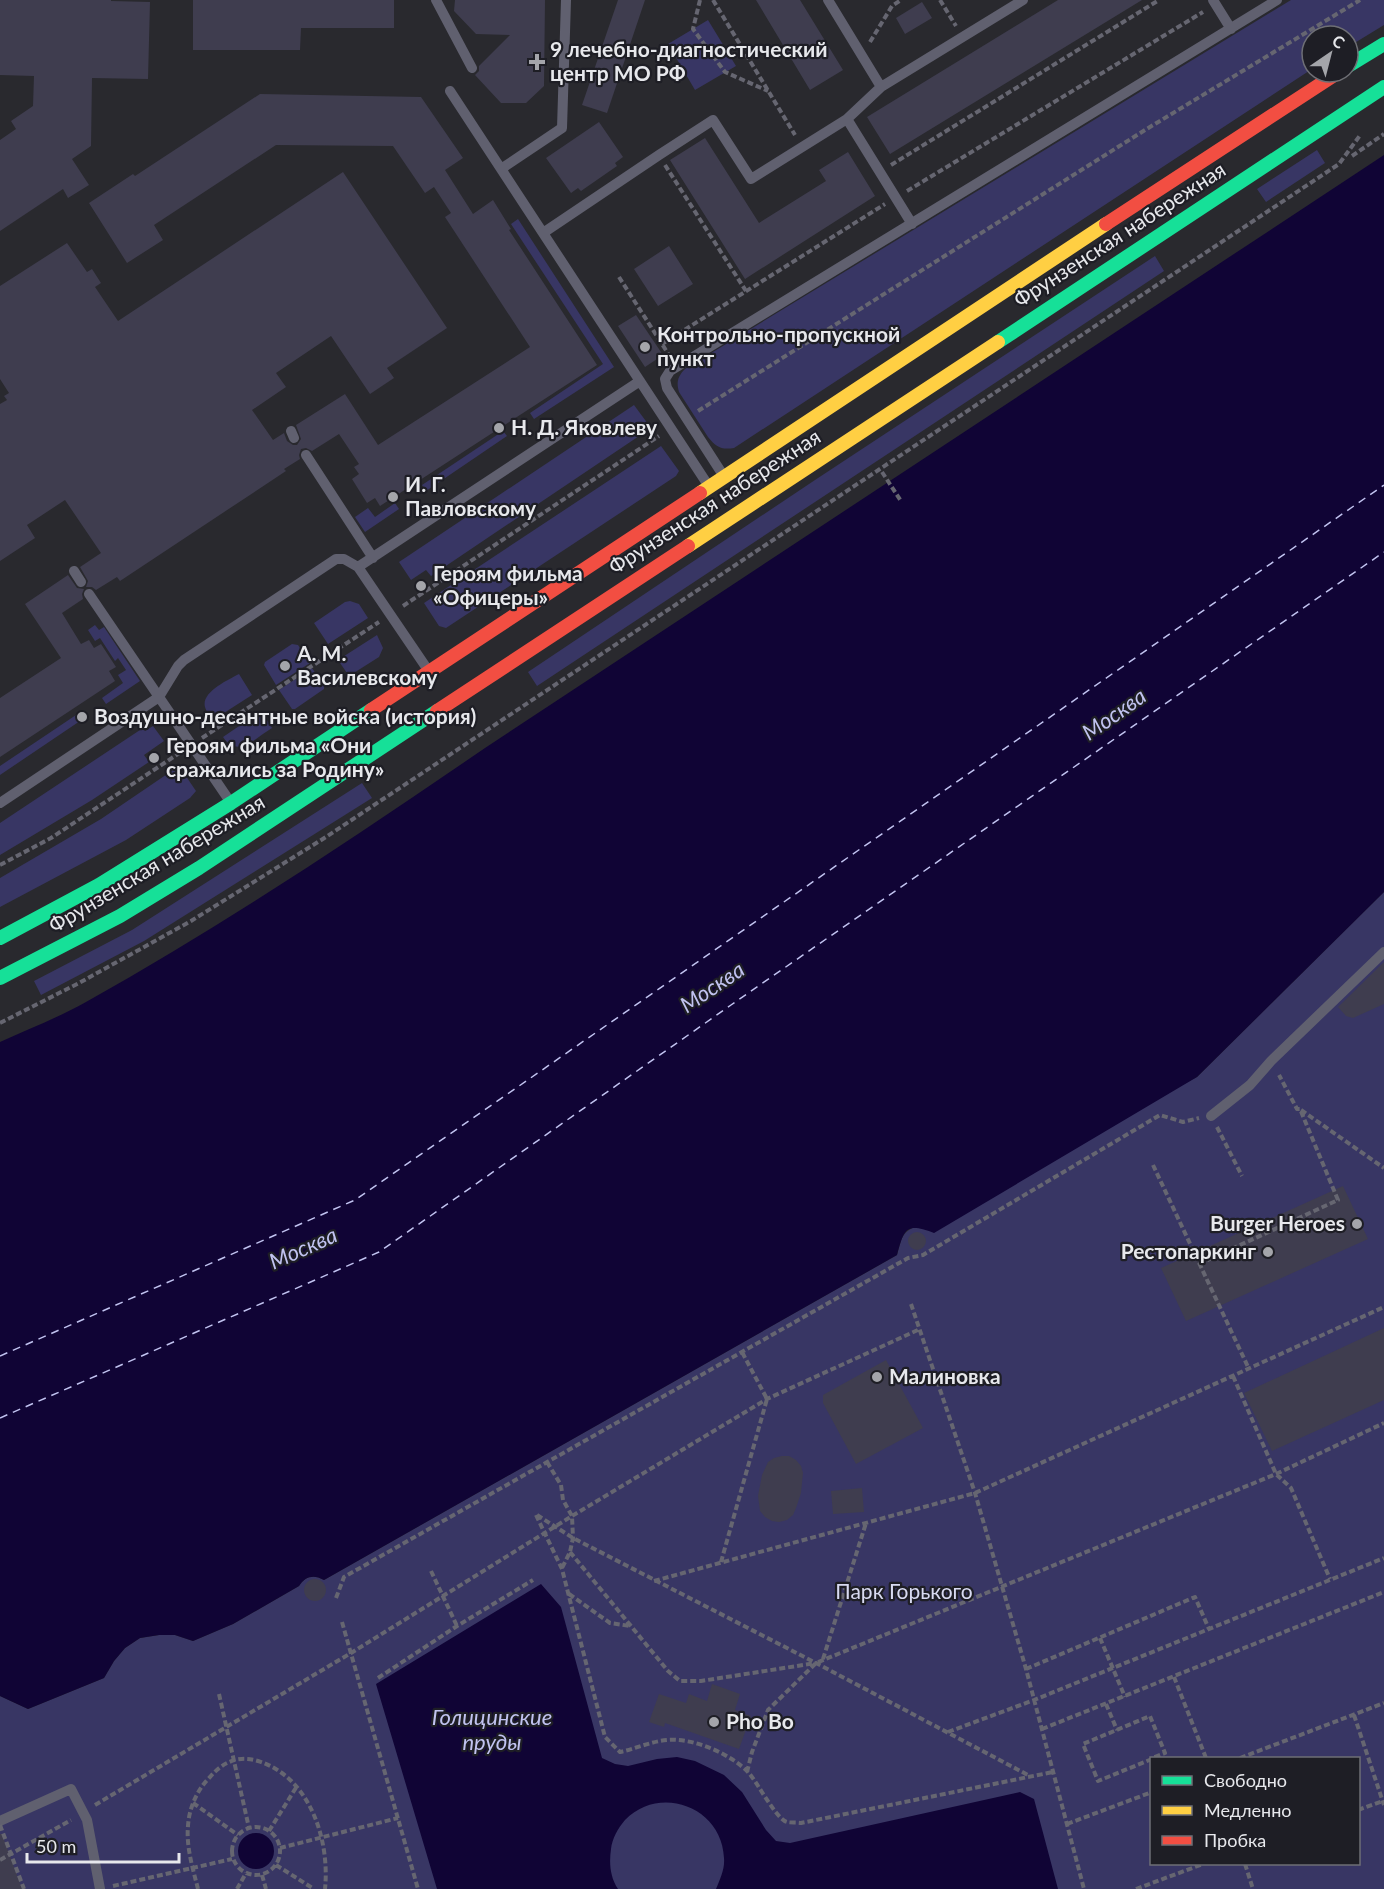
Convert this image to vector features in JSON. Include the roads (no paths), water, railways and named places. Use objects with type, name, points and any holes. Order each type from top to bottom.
[{"type":"main road","points":[[1360,59],[1384,44]]},
{"type":"main road","name":"Фрунзенская набережная","points":[[0,938],[99,885],[231,803],[1320,84]]},
{"type":"main road","name":"Фрунзенская набережная","points":[[0,978],[120,916],[198,868],[1384,87]]},
{"type":"lane","points":[[436,0],[472,68]]},
{"type":"lane","points":[[501,169],[562,128],[566,0]]},
{"type":"lane","points":[[828,0],[881,87]]},
{"type":"lane","points":[[543,233],[713,120],[751,179],[847,119],[881,87],[1023,0]]},
{"type":"lane","points":[[724,478],[667,388],[665,379],[670,371],[1277,0]]},
{"type":"lane","points":[[1214,2],[1231,29]]},
{"type":"lane","points":[[450,91],[709,488]]},
{"type":"lane","points":[[847,119],[912,224]]},
{"type":"lane","points":[[358,567],[640,381]]},
{"type":"lane","points":[[306,455],[373,558]]},
{"type":"lane","points":[[0,803],[159,697],[184,660],[336,559],[344,559],[358,567],[430,672]]},
{"type":"lane","points":[[74,571],[81,582]]},
{"type":"lane","points":[[89,594],[231,803]]},
{"type":"lane","points":[[1211,1116],[1250,1085],[1271,1061],[1384,952]]},
{"type":"lane","points":[[0,1823],[71,1789],[87,1820],[100,1889]]},
{"type":"water","name":"Москва","points":[[1384,155],[1384,892],[1197,1077],[934,1233],[917,1228],[908,1230],[904,1234],[897,1255],[324,1580],[317,1577],[307,1578],[299,1586],[233,1624],[193,1641],[175,1635],[140,1638],[125,1648],[104,1678],[28,1709],[0,1696],[0,1042],[86,1002],[288,880]]},
{"type":"water","name":"Голицинские пруды","points":[[541,1584],[561,1607],[602,1758],[615,1764],[628,1766],[677,1757],[695,1761],[724,1775],[742,1792],[766,1830],[776,1841],[790,1843],[1020,1792],[1034,1799],[1058,1889],[716,1889],[724,1866],[721,1840],[713,1825],[701,1814],[687,1806],[671,1803],[655,1804],[639,1809],[625,1820],[618,1830],[610,1859],[612,1875],[618,1889],[437,1889],[376,1684]]},
{"type":"water","points":[[256,1833],[269,1838],[274,1851],[269,1864],[256,1869],[243,1864],[238,1851],[243,1838]]},
{"type":"place","name":"9 лечебно-диагностический центр МО РФ","points":[[537,62]]},
{"type":"place","name":"Контрольно-пропускной пункт","points":[[645,347]]},
{"type":"place","name":"Н. Д. Яковлеву","points":[[499,428]]},
{"type":"place","name":"И. Г. Павловскому","points":[[393,497]]},
{"type":"place","name":"Героям фильма «Офицеры»","points":[[421,586]]},
{"type":"place","name":"А. М. Василевскому","points":[[285,666]]},
{"type":"place","name":"Воздушно-десантные войска (история)","points":[[82,717]]},
{"type":"place","name":"Героям фильма «Они сражались за Родину»","points":[[154,758]]},
{"type":"place","name":"Burger Heroes","points":[[1357,1224]]},
{"type":"place","name":"Рестопаркинг","points":[[1268,1252]]},
{"type":"place","name":"Малиновка","points":[[877,1377]]},
{"type":"place","name":"Pho Bo","points":[[714,1722]]},
{"type":"park label","name":"Парк Горького","points":[[904,1592]]}]
